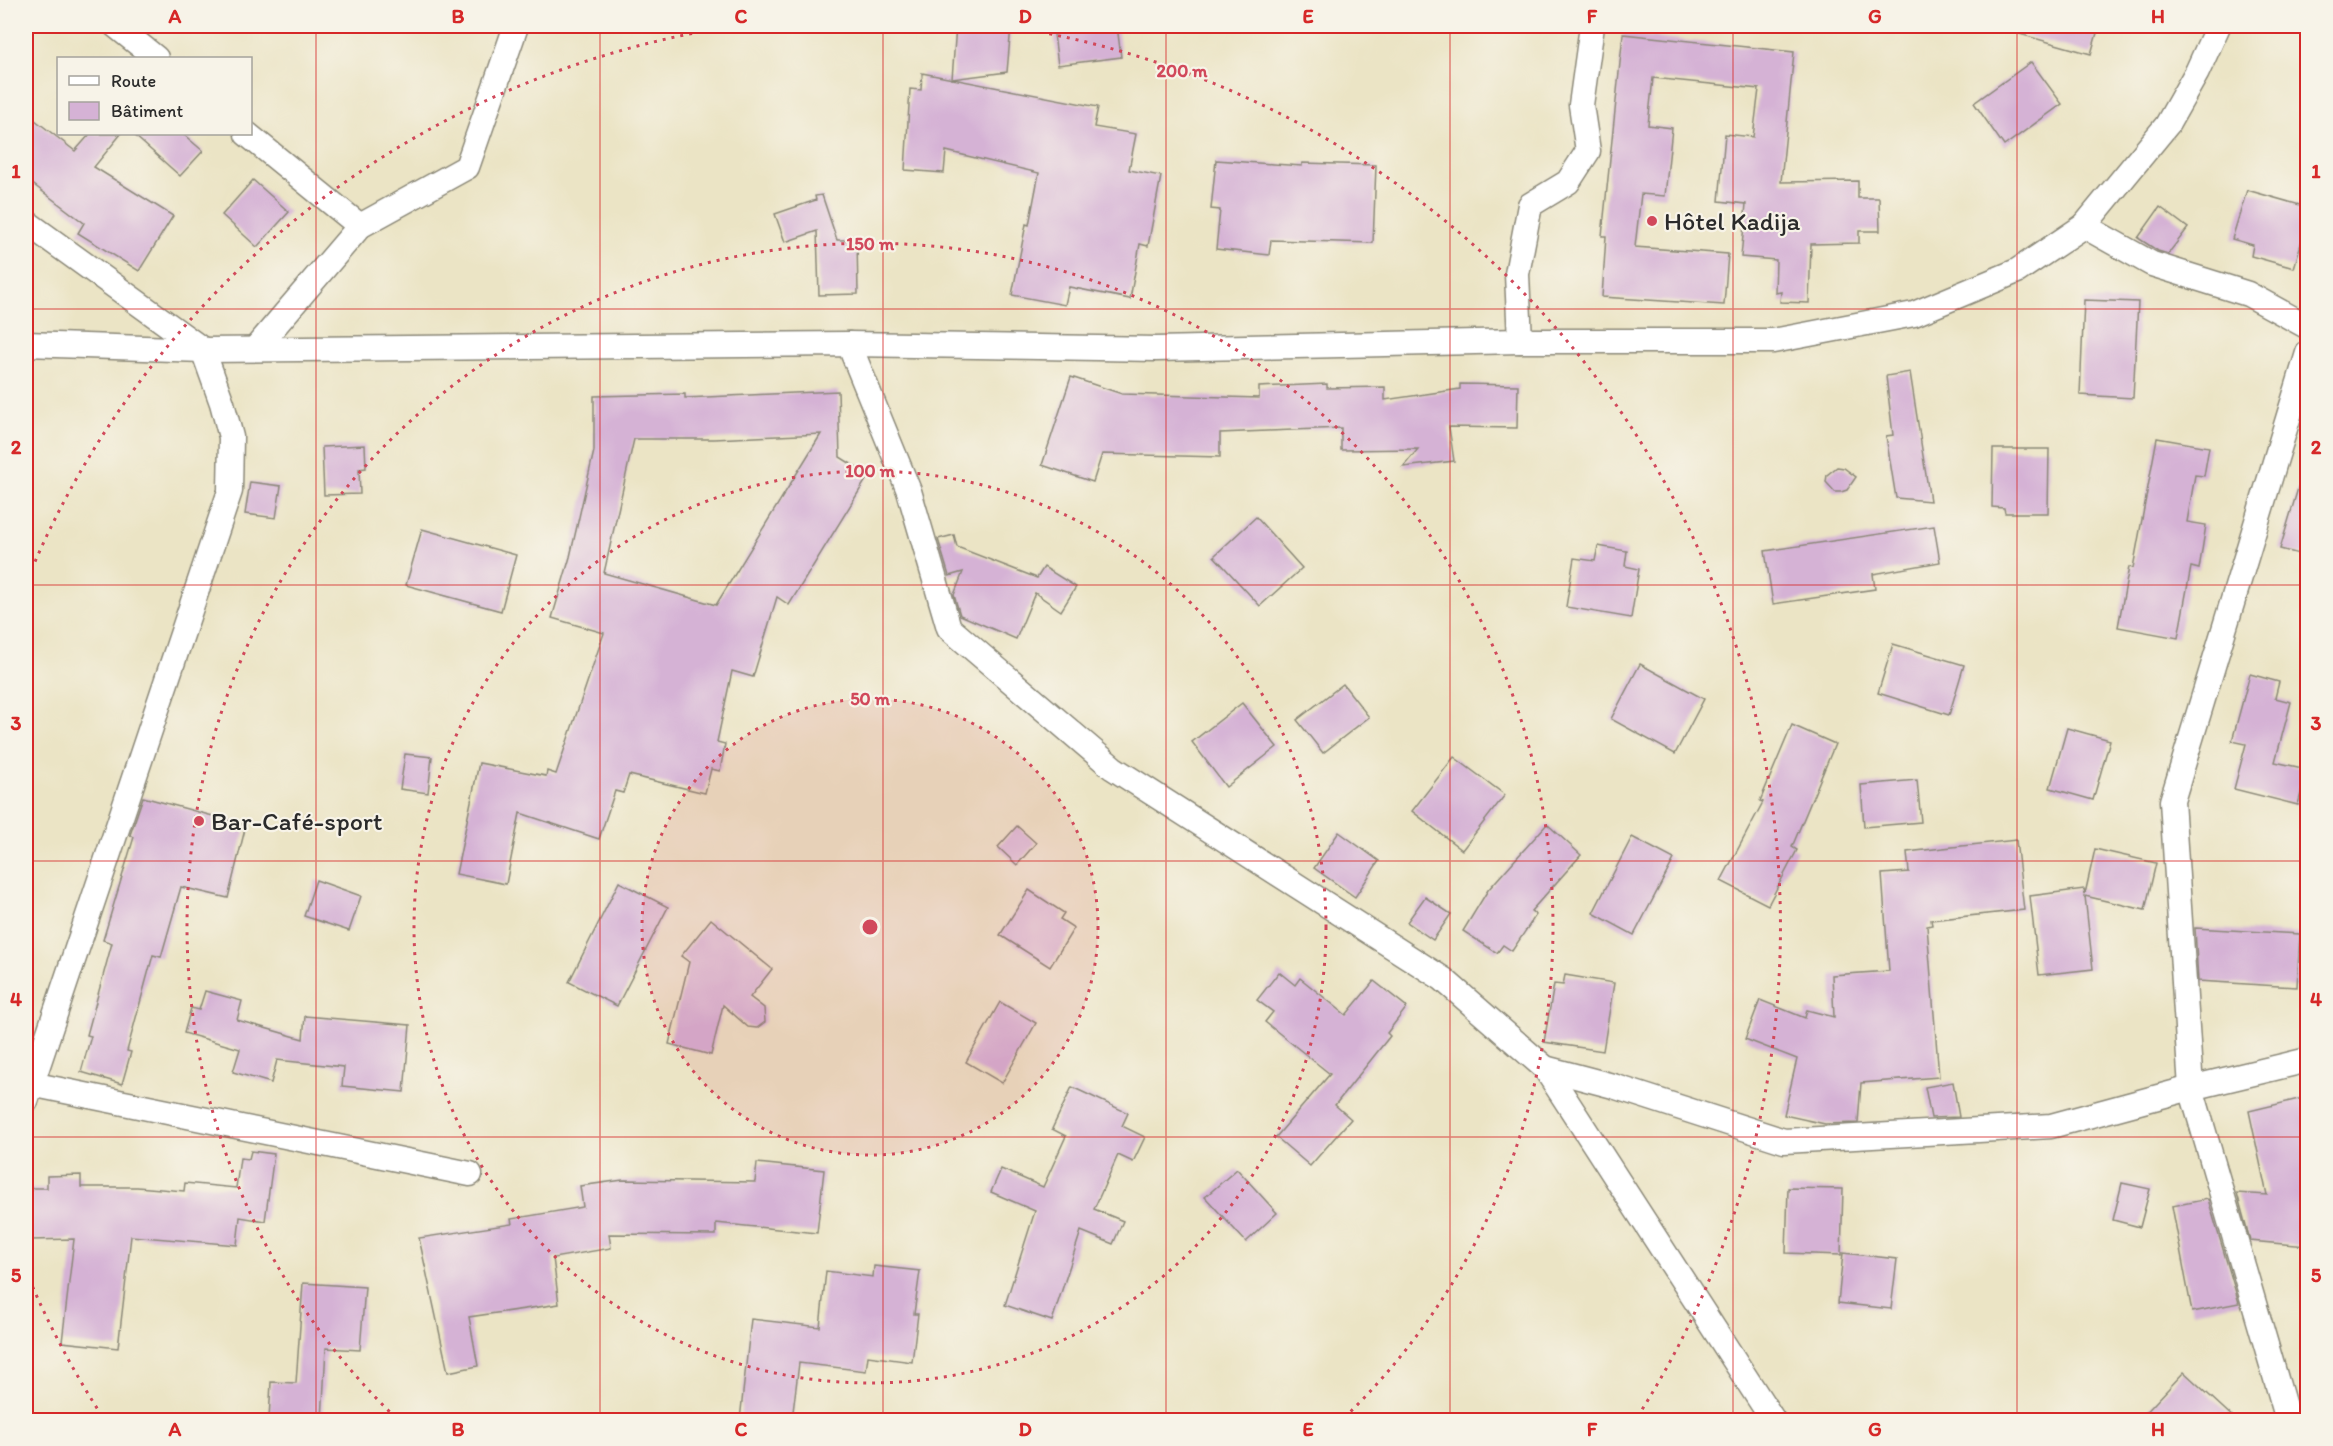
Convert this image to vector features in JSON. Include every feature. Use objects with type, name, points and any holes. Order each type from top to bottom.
[{"type":"street","points":[[116,26],[155,57]]},
{"type":"street","points":[[255,349],[360,226],[467,167],[516,26]]},
{"type":"street","points":[[1520,340],[1517,273],[1530,205],[1568,182],[1588,151],[1581,105],[1592,26]]},
{"type":"street","points":[[26,344],[203,350],[849,344],[1156,349],[1520,340],[1773,341],[1914,314],[2018,271],[2084,226],[2167,125],[2197,72],[2218,26]]},
{"type":"street","points":[[248,135],[360,226]]},
{"type":"street","points":[[26,222],[203,350],[222,403],[231,437],[230,491],[28,1093],[470,1174]]},
{"type":"street","points":[[2084,226],[2152,264],[2248,294],[2307,327]]},
{"type":"street","points":[[849,344],[909,491],[948,628],[1113,768],[1443,979],[1545,1068],[1773,1420]]},
{"type":"street","points":[[2288,1420],[2191,1088],[2172,801],[2307,353]]},
{"type":"street","points":[[1545,1068],[1613,1086],[1784,1141],[2050,1126],[2307,1060]]},
{"type":"building","points":[[956,26],[1011,26],[1007,72],[952,79]]},
{"type":"building","points":[[1053,26],[1117,26],[1121,57],[1058,65]]},
{"type":"building","points":[[2017,26],[2099,26],[2091,54],[2016,33]]},
{"type":"building","points":[[1623,34],[1794,52],[1781,182],[1858,181],[1858,198],[1879,198],[1880,231],[1859,231],[1859,243],[1811,244],[1809,303],[1780,302],[1781,292],[1775,293],[1776,260],[1741,257],[1746,204],[1719,201],[1725,134],[1753,137],[1759,89],[1653,78],[1648,125],[1672,128],[1665,196],[1641,194],[1635,247],[1728,254],[1724,305],[1602,297],[1606,236],[1602,236]]},
{"type":"building","points":[[2031,62],[2062,104],[2004,146],[1974,103]]},
{"type":"building","points":[[922,73],[1098,107],[1094,127],[1136,134],[1129,170],[1161,176],[1148,246],[1140,244],[1130,299],[1069,287],[1065,305],[1012,295],[1039,173],[946,151],[944,173],[905,170],[910,89],[921,90]]},
{"type":"building","points":[[26,113],[75,151],[89,135],[120,135],[94,167],[173,216],[139,271],[78,233],[84,223],[26,179]]},
{"type":"building","points":[[134,135],[184,135],[203,151],[180,176]]},
{"type":"building","points":[[1216,160],[1302,166],[1302,163],[1376,165],[1373,243],[1271,240],[1269,255],[1216,249],[1220,210],[1211,209]]},
{"type":"building","points":[[253,180],[289,212],[257,247],[222,215]]},
{"type":"building","points":[[2247,190],[2307,207],[2307,223],[2294,268],[2251,256],[2253,245],[2232,239]]},
{"type":"building","points":[[822,195],[837,240],[857,240],[858,294],[819,295],[817,231],[785,242],[775,214],[816,200],[815,196]]},
{"type":"building","points":[[2160,207],[2188,228],[2168,254],[2158,251],[2138,238]]},
{"type":"building","points":[[2084,300],[2138,302],[2133,398],[2080,395]]},
{"type":"building","points":[[1910,372],[1930,501],[1896,498],[1886,436],[1893,435],[1886,376]]},
{"type":"building","points":[[1071,377],[1122,394],[1259,398],[1259,387],[1327,384],[1327,388],[1385,387],[1385,400],[1460,389],[1460,384],[1518,385],[1517,428],[1449,427],[1454,461],[1403,467],[1418,449],[1341,450],[1341,428],[1220,433],[1220,457],[1102,454],[1093,482],[1042,465]]},
{"type":"building","points":[[838,391],[840,457],[869,475],[789,605],[777,597],[753,677],[732,671],[717,742],[725,744],[720,771],[711,769],[705,793],[629,775],[623,793],[615,791],[599,839],[520,813],[506,884],[456,874],[479,763],[546,776],[547,771],[556,774],[604,633],[552,618],[570,557],[594,451],[594,396],[685,394],[685,398]],"holes":[[[821,434],[716,605],[604,573],[634,439],[714,439]]]},
{"type":"building","points":[[2157,438],[2209,447],[2204,476],[2195,475],[2187,522],[2206,525],[2199,569],[2191,567],[2178,638],[2118,627],[2129,567],[2133,568]]},
{"type":"building","points":[[365,445],[366,468],[359,469],[360,494],[324,495],[322,447]]},
{"type":"building","points":[[1993,449],[2049,449],[2048,513],[2005,513],[2004,508],[1992,507]]},
{"type":"building","points":[[1837,467],[1844,468],[1856,477],[1847,490],[1841,492],[1835,492],[1826,482],[1827,475]]},
{"type":"building","points":[[2301,478],[2307,479],[2307,556],[2280,549]]},
{"type":"building","points":[[250,482],[281,486],[276,518],[245,514]]},
{"type":"building","points":[[1256,517],[1302,568],[1260,606],[1214,556]]},
{"type":"building","points":[[1934,526],[1940,562],[1873,574],[1875,589],[1773,604],[1765,551]]},
{"type":"building","points":[[422,529],[516,555],[501,611],[406,585]]},
{"type":"building","points":[[954,535],[957,547],[1037,578],[1044,567],[1076,587],[1061,611],[1035,593],[1016,639],[960,615],[954,595],[963,572],[949,576],[938,539]]},
{"type":"building","points":[[1598,546],[1627,551],[1625,566],[1639,569],[1631,618],[1566,607],[1574,558],[1595,561]]},
{"type":"building","points":[[1893,644],[1964,665],[1949,715],[1878,693]]},
{"type":"building","points":[[1640,664],[1704,699],[1675,754],[1611,719]]},
{"type":"building","points":[[2250,674],[2279,682],[2275,698],[2291,702],[2275,762],[2307,769],[2298,805],[2234,789],[2246,744],[2232,741]]},
{"type":"building","points":[[1343,684],[1369,717],[1323,753],[1297,720]]},
{"type":"building","points":[[1242,703],[1277,747],[1226,787],[1192,742]]},
{"type":"building","points":[[1792,725],[1835,744],[1792,847],[1797,850],[1768,905],[1721,881],[1763,802],[1760,801]]},
{"type":"building","points":[[2067,728],[2110,740],[2093,800],[2050,788]]},
{"type":"building","points":[[405,754],[432,757],[428,793],[400,789]]},
{"type":"building","points":[[1454,757],[1505,795],[1462,850],[1412,811]]},
{"type":"building","points":[[1917,780],[1921,822],[1864,827],[1861,785]]},
{"type":"building","points":[[143,797],[246,825],[228,898],[181,887],[161,957],[153,955],[127,1051],[131,1052],[122,1084],[81,1072],[91,1036],[87,1035],[112,943],[103,940],[134,837],[130,835]]},
{"type":"building","points":[[1547,824],[1581,855],[1531,911],[1536,915],[1512,951],[1503,945],[1497,953],[1463,931],[1488,890]]},
{"type":"building","points":[[1017,826],[1036,843],[1017,865],[998,847]]},
{"type":"building","points":[[1339,832],[1379,861],[1355,897],[1314,868]]},
{"type":"building","points":[[1632,837],[1674,859],[1634,935],[1593,913]]},
{"type":"building","points":[[2016,840],[2024,910],[1931,920],[1932,925],[1927,926],[1939,1077],[1861,1083],[1858,1123],[1825,1124],[1784,1115],[1797,1059],[1745,1039],[1760,1000],[1805,1018],[1807,1010],[1834,1017],[1832,975],[1889,971],[1882,874],[1909,872],[1907,852]]},
{"type":"building","points":[[2095,849],[2156,863],[2145,910],[2085,896],[2093,969],[2039,975],[2030,896],[2084,889],[2085,894]]},
{"type":"building","points":[[316,880],[361,896],[349,931],[304,916]]},
{"type":"building","points":[[619,882],[668,907],[617,1006],[569,982]]},
{"type":"building","points":[[1029,890],[1064,913],[1060,919],[1074,928],[1050,967],[1000,935]]},
{"type":"building","points":[[1425,897],[1451,914],[1433,940],[1407,922]]},
{"type":"building","points":[[711,919],[772,969],[750,997],[764,1008],[765,1022],[757,1028],[748,1027],[723,1005],[711,1055],[669,1044],[689,962],[681,956]]},
{"type":"building","points":[[2195,928],[2300,934],[2297,987],[2198,981]]},
{"type":"building","points":[[1279,972],[1295,985],[1300,978],[1346,1015],[1374,981],[1407,1007],[1387,1033],[1390,1036],[1335,1105],[1351,1119],[1310,1166],[1276,1137],[1330,1074],[1265,1022],[1273,1012],[1257,1000]]},
{"type":"building","points":[[1565,975],[1614,983],[1603,1051],[1544,1042],[1554,984],[1563,985]]},
{"type":"building","points":[[205,991],[242,1001],[237,1020],[303,1039],[305,1016],[410,1025],[404,1092],[342,1086],[344,1067],[277,1060],[271,1083],[233,1072],[240,1049],[184,1033],[191,1008],[199,1010]]},
{"type":"building","points":[[1000,1002],[1036,1023],[1002,1083],[966,1062]]},
{"type":"building","points":[[1953,1082],[1959,1117],[1931,1118],[1925,1087]]},
{"type":"building","points":[[1072,1087],[1128,1113],[1122,1126],[1145,1137],[1133,1162],[1118,1155],[1094,1209],[1123,1221],[1113,1244],[1081,1231],[1052,1321],[1005,1305],[1035,1211],[991,1192],[1001,1169],[1043,1187],[1066,1136],[1052,1129]]},
{"type":"building","points":[[2307,1097],[2307,1246],[2250,1241],[2237,1193],[2267,1195],[2249,1111]]},
{"type":"building","points":[[251,1151],[274,1154],[265,1221],[240,1217],[237,1245],[131,1236],[118,1348],[62,1342],[74,1239],[31,1240],[31,1188],[47,1188],[47,1176],[81,1175],[81,1187],[137,1187],[184,1191],[185,1183],[236,1188],[240,1158],[249,1159]]},
{"type":"building","points":[[757,1163],[824,1170],[817,1233],[716,1223],[716,1235],[609,1234],[611,1248],[553,1258],[559,1304],[469,1317],[478,1366],[448,1372],[419,1238],[512,1224],[511,1219],[583,1207],[580,1186],[623,1180],[755,1182]]},
{"type":"building","points":[[1237,1169],[1277,1213],[1246,1242],[1205,1197]]},
{"type":"building","points":[[2122,1183],[2150,1189],[2140,1227],[2113,1220]]},
{"type":"building","points":[[1788,1188],[1843,1189],[1841,1255],[1786,1253]]},
{"type":"building","points":[[2208,1199],[2239,1303],[2192,1312],[2172,1206]]},
{"type":"building","points":[[1843,1253],[1897,1259],[1891,1309],[1838,1303]]},
{"type":"building","points":[[874,1266],[920,1271],[914,1314],[918,1314],[912,1362],[868,1356],[866,1371],[799,1363],[792,1420],[740,1420],[751,1319],[820,1327],[826,1271],[873,1277]]},
{"type":"building","points":[[303,1283],[365,1287],[360,1350],[326,1348],[322,1420],[269,1420],[271,1382],[296,1383]]},
{"type":"building","points":[[2184,1372],[2236,1420],[2139,1420]]},
{"type":"place","name":"Hôtel Kadija","points":[[1652,221]]},
{"type":"place","name":"Bar-Café-sport","points":[[199,821]]}]
